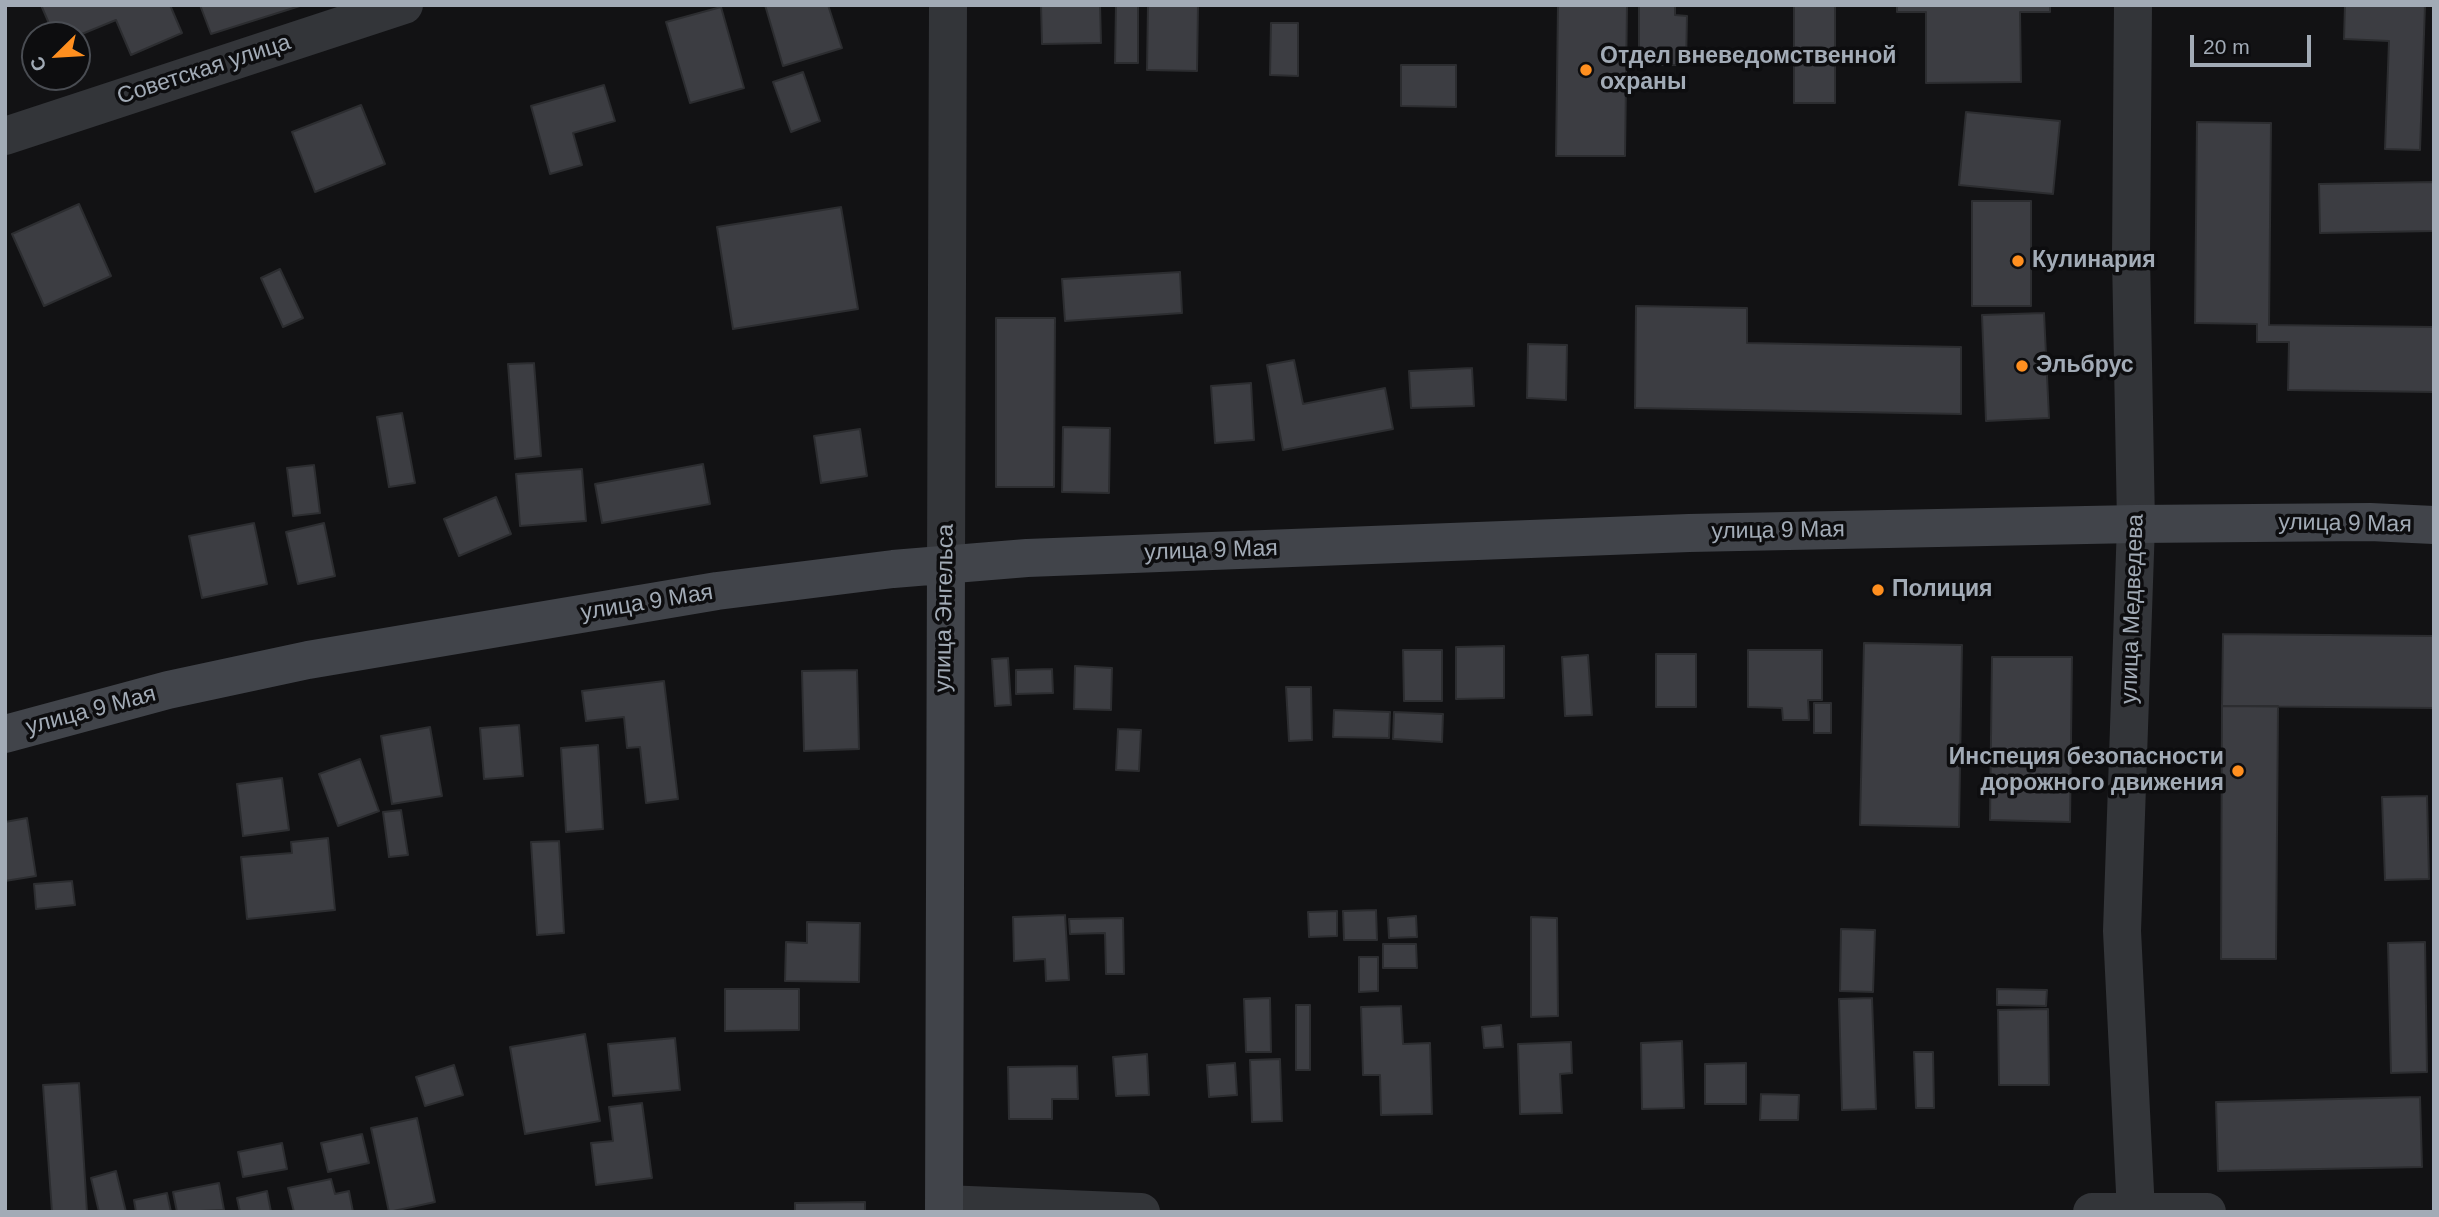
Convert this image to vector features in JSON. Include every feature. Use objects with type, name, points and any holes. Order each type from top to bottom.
[{"type":"street","name":"Советская улица","points":[[5,136],[404,5]]},
{"type":"street","name":"улица Энгельса","points":[[944,1208],[948,5]]},
{"type":"street","name":"улица Медведева","points":[[2133,5],[2131,256],[2136,524],[2122,931],[2136,1211]]},
{"type":"street","name":"улица 9 Мая","points":[[5,734],[168,690],[308,660],[717,591],[893,569],[1027,558],[1689,533],[2136,524],[2370,522],[2434,525]]},
{"type":"street","points":[[944,1208],[1141,1212]]},
{"type":"street","points":[[2092,1212],[2207,1212]]},
{"type":"building","points":[[41,5],[170,5],[182,33],[131,55],[116,20],[91,30],[91,21],[48,21]]},
{"type":"building","points":[[200,5],[303,5],[211,34]]},
{"type":"building","points":[[765,5],[828,5],[842,48],[783,66]]},
{"type":"building","points":[[1041,5],[1100,5],[1101,43],[1042,44]]},
{"type":"building","points":[[1116,5],[1138,5],[1138,63],[1115,63]]},
{"type":"building","points":[[1148,5],[1198,5],[1197,71],[1147,70]]},
{"type":"building","points":[[1558,5],[1627,5],[1625,156],[1556,156]]},
{"type":"building","points":[[1639,5],[1675,5],[1675,15],[1687,16],[1686,65],[1639,65]]},
{"type":"building","points":[[1794,5],[1835,5],[1835,103],[1794,103]]},
{"type":"building","points":[[1897,5],[2050,5],[2050,12],[2020,12],[2021,82],[1926,83],[1926,12],[1897,12]]},
{"type":"building","points":[[2345,5],[2425,5],[2420,150],[2385,149],[2389,41],[2344,39]]},
{"type":"building","points":[[721,7],[744,88],[690,103],[666,22]]},
{"type":"building","points":[[1271,23],[1298,23],[1298,76],[1270,75]]},
{"type":"building","points":[[1401,65],[1456,65],[1456,107],[1401,106]]},
{"type":"building","points":[[803,72],[820,121],[791,132],[773,82]]},
{"type":"building","points":[[604,85],[615,121],[573,133],[582,165],[550,174],[531,106]]},
{"type":"building","points":[[361,105],[385,164],[315,192],[292,132]]},
{"type":"building","points":[[1966,112],[2060,121],[2053,194],[1959,185]]},
{"type":"building","points":[[2197,122],[2271,123],[2269,325],[2434,327],[2434,392],[2288,390],[2289,342],[2257,342],[2257,324],[2195,323]]},
{"type":"building","points":[[2434,182],[2434,231],[2320,233],[2319,184]]},
{"type":"building","points":[[1972,201],[2031,201],[2031,306],[1972,306]]},
{"type":"building","points":[[79,204],[111,276],[44,306],[12,234]]},
{"type":"building","points":[[841,207],[858,309],[733,329],[717,227]]},
{"type":"building","points":[[280,269],[303,318],[283,327],[261,278]]},
{"type":"building","points":[[1180,272],[1182,313],[1065,321],[1062,279]]},
{"type":"building","points":[[1636,306],[1747,308],[1747,343],[1961,347],[1961,414],[1635,408]]},
{"type":"building","points":[[2044,313],[2049,418],[1986,421],[1982,315]]},
{"type":"building","points":[[996,318],[1055,318],[1054,487],[996,487]]},
{"type":"building","points":[[1528,344],[1567,345],[1566,400],[1527,398]]},
{"type":"building","points":[[1294,360],[1303,404],[1385,388],[1393,429],[1283,450],[1267,365]]},
{"type":"building","points":[[534,363],[541,456],[515,459],[508,364]]},
{"type":"building","points":[[1472,368],[1474,406],[1411,408],[1409,371]]},
{"type":"building","points":[[1251,383],[1254,440],[1215,443],[1211,386]]},
{"type":"building","points":[[402,413],[415,483],[389,487],[377,417]]},
{"type":"building","points":[[1063,427],[1110,428],[1109,493],[1062,492]]},
{"type":"building","points":[[860,429],[867,476],[821,483],[814,436]]},
{"type":"building","points":[[703,464],[710,504],[602,523],[595,484]]},
{"type":"building","points":[[314,465],[320,513],[293,516],[287,468]]},
{"type":"building","points":[[582,469],[586,521],[520,526],[516,474]]},
{"type":"building","points":[[496,497],[511,534],[459,556],[444,519]]},
{"type":"building","points":[[254,523],[267,584],[202,598],[189,536]]},
{"type":"building","points":[[324,523],[335,576],[298,584],[286,532]]},
{"type":"building","points":[[2223,634],[2434,636],[2434,708],[2222,706]]},
{"type":"building","points":[[1864,643],[1962,645],[1959,827],[1860,825]]},
{"type":"building","points":[[1504,646],[1504,698],[1456,699],[1456,647]]},
{"type":"building","points":[[1403,650],[1442,650],[1442,701],[1404,701]]},
{"type":"building","points":[[1748,650],[1822,650],[1822,700],[1808,700],[1809,720],[1783,720],[1782,708],[1748,707]]},
{"type":"building","points":[[1656,654],[1696,654],[1696,707],[1656,707]]},
{"type":"building","points":[[1588,655],[1592,715],[1565,716],[1562,657]]},
{"type":"building","points":[[1992,657],[2072,657],[2070,822],[1990,820]]},
{"type":"building","points":[[1008,658],[1011,705],[995,706],[992,659]]},
{"type":"building","points":[[1075,666],[1112,668],[1111,710],[1074,709]]},
{"type":"building","points":[[1052,669],[1053,693],[1016,694],[1016,670]]},
{"type":"building","points":[[857,670],[859,749],[804,751],[802,671]]},
{"type":"building","points":[[664,681],[678,799],[646,803],[640,747],[627,748],[624,717],[586,721],[582,691]]},
{"type":"building","points":[[1286,687],[1311,687],[1312,740],[1289,741]]},
{"type":"building","points":[[1814,703],[1831,703],[1831,733],[1814,733]]},
{"type":"building","points":[[2222,706],[2278,706],[2276,959],[2221,959]]},
{"type":"building","points":[[1334,710],[1390,712],[1389,738],[1333,737]]},
{"type":"building","points":[[1394,712],[1443,714],[1442,742],[1393,739]]},
{"type":"building","points":[[519,725],[523,776],[484,779],[480,728]]},
{"type":"building","points":[[430,727],[442,796],[392,804],[381,736]]},
{"type":"building","points":[[1118,729],[1141,730],[1139,771],[1116,770]]},
{"type":"building","points":[[598,745],[603,829],[566,832],[561,748]]},
{"type":"building","points":[[360,759],[379,811],[338,826],[319,774]]},
{"type":"building","points":[[282,778],[289,830],[243,836],[237,784]]},
{"type":"building","points":[[2427,796],[2429,879],[2385,880],[2382,797]]},
{"type":"building","points":[[401,810],[408,855],[389,857],[383,812]]},
{"type":"building","points":[[27,818],[36,876],[5,881],[5,822]]},
{"type":"building","points":[[328,838],[335,910],[247,919],[241,857],[292,853],[291,842]]},
{"type":"building","points":[[559,841],[564,933],[537,935],[531,842]]},
{"type":"building","points":[[72,881],[75,905],[36,909],[34,884]]},
{"type":"building","points":[[1376,910],[1377,940],[1344,940],[1343,911]]},
{"type":"building","points":[[1337,911],[1337,936],[1309,937],[1308,912]]},
{"type":"building","points":[[1065,915],[1069,980],[1046,981],[1045,959],[1014,961],[1013,917]]},
{"type":"building","points":[[1416,916],[1417,937],[1389,938],[1388,918]]},
{"type":"building","points":[[1531,917],[1557,918],[1558,1016],[1531,1017]]},
{"type":"building","points":[[1123,918],[1124,974],[1106,974],[1105,933],[1070,934],[1069,919]]},
{"type":"building","points":[[807,922],[860,923],[859,982],[785,981],[786,942],[807,943]]},
{"type":"building","points":[[1841,929],[1875,930],[1873,992],[1840,991]]},
{"type":"building","points":[[2425,942],[2427,1072],[2391,1073],[2388,943]]},
{"type":"building","points":[[1383,944],[1416,944],[1417,968],[1383,968]]},
{"type":"building","points":[[1359,957],[1378,957],[1378,991],[1359,992]]},
{"type":"building","points":[[725,989],[799,989],[799,1030],[725,1031]]},
{"type":"building","points":[[1997,989],[2047,990],[2046,1006],[1997,1005]]},
{"type":"building","points":[[1270,998],[1271,1052],[1246,1052],[1244,999]]},
{"type":"building","points":[[1872,998],[1876,1109],[1842,1110],[1839,999]]},
{"type":"building","points":[[1296,1005],[1310,1005],[1310,1070],[1296,1070]]},
{"type":"building","points":[[1401,1006],[1403,1044],[1430,1043],[1432,1114],[1381,1115],[1380,1075],[1363,1075],[1361,1007]]},
{"type":"building","points":[[2048,1009],[2049,1085],[1999,1085],[1998,1010]]},
{"type":"building","points":[[1501,1025],[1503,1047],[1484,1048],[1482,1027]]},
{"type":"building","points":[[585,1034],[600,1121],[525,1134],[510,1047]]},
{"type":"building","points":[[675,1038],[680,1090],[613,1096],[608,1044]]},
{"type":"building","points":[[1682,1041],[1684,1108],[1642,1109],[1641,1043]]},
{"type":"building","points":[[1571,1042],[1572,1073],[1560,1074],[1562,1113],[1520,1114],[1518,1044]]},
{"type":"building","points":[[1914,1052],[1933,1052],[1934,1108],[1916,1108]]},
{"type":"building","points":[[1147,1054],[1149,1095],[1116,1096],[1113,1057]]},
{"type":"building","points":[[1280,1059],[1282,1121],[1252,1122],[1250,1060]]},
{"type":"building","points":[[1235,1063],[1237,1095],[1209,1097],[1207,1065]]},
{"type":"building","points":[[1746,1063],[1746,1104],[1705,1104],[1705,1064]]},
{"type":"building","points":[[454,1065],[463,1095],[425,1106],[416,1077]]},
{"type":"building","points":[[1077,1066],[1078,1099],[1052,1099],[1052,1119],[1009,1119],[1008,1067]]},
{"type":"building","points":[[79,1083],[87,1212],[52,1212],[43,1085]]},
{"type":"building","points":[[1761,1094],[1799,1095],[1798,1120],[1760,1120]]},
{"type":"building","points":[[2420,1097],[2422,1167],[2218,1171],[2216,1102]]},
{"type":"building","points":[[642,1103],[652,1178],[596,1185],[591,1143],[613,1141],[609,1107]]},
{"type":"building","points":[[417,1118],[435,1202],[389,1212],[371,1128]]},
{"type":"building","points":[[362,1134],[369,1163],[328,1172],[321,1143]]},
{"type":"building","points":[[282,1143],[287,1169],[243,1177],[238,1152]]},
{"type":"building","points":[[116,1171],[126,1212],[99,1212],[91,1178]]},
{"type":"building","points":[[331,1179],[335,1194],[349,1191],[353,1212],[294,1212],[288,1188]]},
{"type":"building","points":[[219,1183],[224,1210],[177,1212],[173,1192]]},
{"type":"building","points":[[267,1191],[271,1212],[240,1212],[237,1198]]},
{"type":"building","points":[[167,1193],[171,1212],[136,1212],[134,1200]]},
{"type":"building","points":[[865,1202],[865,1212],[795,1212],[795,1203]]},
{"type":"place","name":"Отдел вневедомственной охраны","points":[[1586,70]]},
{"type":"place","name":"Кулинария","points":[[2018,261]]},
{"type":"place","name":"Эльбрус","points":[[2022,366]]},
{"type":"place","name":"Полиция","points":[[1878,590]]},
{"type":"place","name":"Инспеция безопасности дорожного движения","points":[[2238,771]]}]
